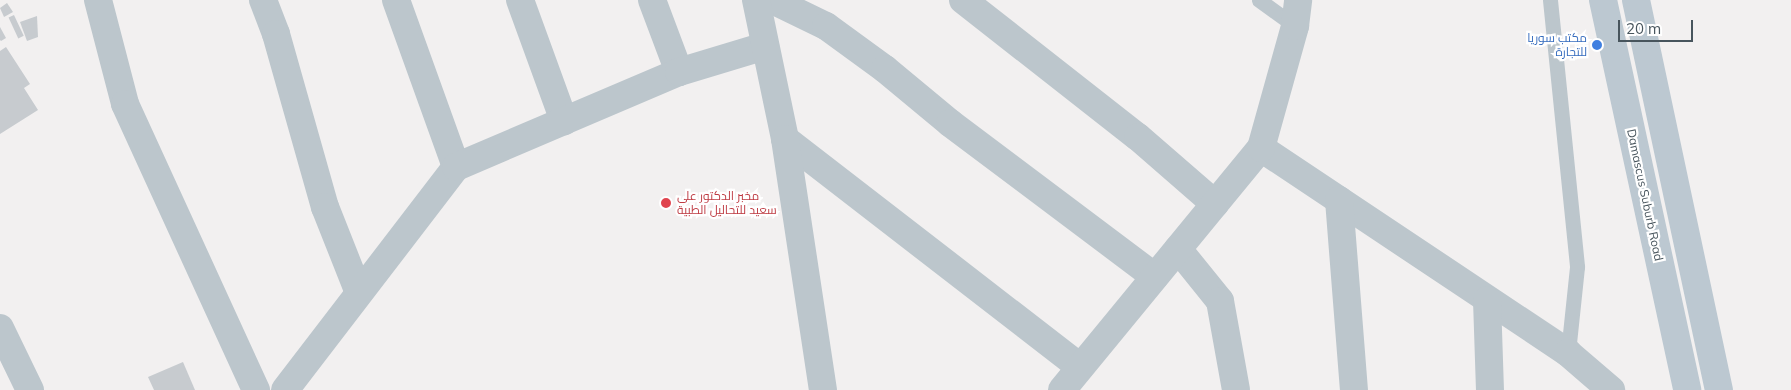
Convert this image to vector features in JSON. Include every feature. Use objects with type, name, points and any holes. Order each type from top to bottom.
[{"type":"main road","name":"Damascus Suburb Road","points":[[1602,0],[1687,390]]},
{"type":"main road","points":[[1636,0],[1719,390]]},
{"type":"street","points":[[98,0],[125,104],[256,390]]},
{"type":"street","points":[[263,0],[276,34],[325,207],[359,293]]},
{"type":"street","points":[[396,0],[456,168]]},
{"type":"street","points":[[520,0],[564,121]]},
{"type":"street","points":[[652,0],[679,72]]},
{"type":"street","points":[[756,0],[785,139],[823,390]]},
{"type":"street","points":[[772,0],[826,26],[886,69],[950,123],[1155,277]]},
{"type":"street","points":[[963,0],[1138,137],[1215,204]]},
{"type":"street","points":[[1062,390],[1262,148],[1297,13]]},
{"type":"street","points":[[285,390],[456,168],[679,72],[765,46]]},
{"type":"street","points":[[785,139],[1080,367]]},
{"type":"street","points":[[1262,148],[1568,353],[1611,390]]},
{"type":"street","points":[[1339,200],[1354,390]]},
{"type":"street","points":[[1178,248],[1220,301],[1236,390]]},
{"type":"street","points":[[1487,300],[1490,390]]},
{"type":"street","points":[[0,328],[30,390]]},
{"type":"lane","points":[[1259,0],[1297,13]]},
{"type":"lane","points":[[1550,0],[1577,267],[1568,353]]},
{"type":"building","points":[[7,3],[13,12],[4,17],[0,8]]},
{"type":"building","points":[[14,15],[24,36],[18,38],[9,18]]},
{"type":"building","points":[[37,16],[38,37],[27,41],[20,22]]},
{"type":"building","points":[[0,27],[6,38],[1,41],[0,40]]},
{"type":"building","points":[[6,47],[30,84],[24,88],[38,110],[0,134],[0,51]]},
{"type":"building","points":[[183,362],[195,390],[154,390],[148,377]]},
{"type":"place","name":"مكتب سوريا للتجارة","points":[[1597,45]]},
{"type":"place","name":"مخبر الدكتور علي سعيد للتحاليل الطبية","points":[[666,203]]}]
